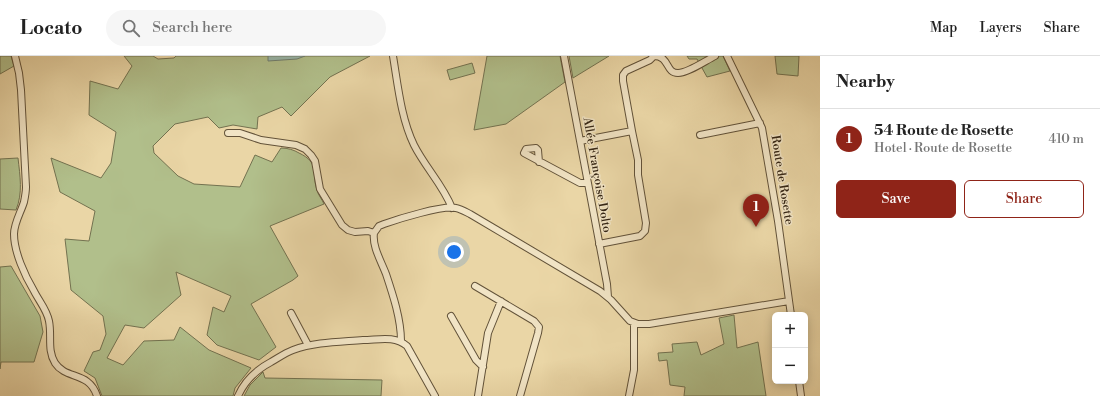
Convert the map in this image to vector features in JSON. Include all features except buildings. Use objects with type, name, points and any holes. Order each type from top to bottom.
[{"type":"street","points":[[15,56],[21,90],[26,187],[24,201],[15,225],[14,241],[27,279],[46,311],[49,322],[51,356],[56,365],[65,371],[81,377],[91,384],[97,396]]},
{"type":"street","points":[[393,56],[404,118],[409,134],[424,164],[449,200],[452,208]]},
{"type":"street","name":"Allée Françoise Dolto","points":[[564,56],[607,284],[608,297]]},
{"type":"street","points":[[599,244],[640,236],[646,229],[637,171],[638,160],[623,75],[626,71],[650,60],[654,56],[663,58],[671,70],[676,73],[684,72],[715,56]]},
{"type":"street","name":"Route de Rosette","points":[[727,56],[762,128],[778,221],[791,312]]},
{"type":"street","points":[[700,135],[760,123]]},
{"type":"street","points":[[580,141],[632,131]]},
{"type":"street","points":[[228,133],[240,132],[260,140],[296,145],[305,149],[315,161],[320,189],[342,225],[348,230],[355,232],[368,231],[374,233]]},
{"type":"street","points":[[540,162],[580,183],[587,183]]},
{"type":"street","points":[[401,341],[401,330],[398,315],[374,242],[374,233],[379,226],[439,209],[452,208],[465,212],[499,231],[600,291],[608,297],[630,322],[649,324],[789,301]]},
{"type":"street","points":[[475,286],[534,321],[539,327],[520,396]]},
{"type":"street","points":[[478,396],[488,333],[501,301]]},
{"type":"street","points":[[291,313],[308,345]]},
{"type":"street","points":[[451,316],[476,360],[483,367]]},
{"type":"street","points":[[629,396],[634,370],[634,323]]},
{"type":"street","points":[[238,396],[243,385],[259,368],[292,350],[308,345],[336,341],[389,339],[401,341],[407,346],[436,396]]},
{"type":"street","points":[[799,384],[801,396]]},
{"type":"green space","points":[[0,56],[11,56],[14,66],[0,74]]},
{"type":"green space","points":[[124,56],[153,56],[158,59],[174,58],[176,56],[370,56],[330,77],[291,116],[282,107],[258,117],[257,129],[233,125],[219,128],[208,117],[175,124],[153,146],[154,153],[178,176],[194,184],[240,187],[255,155],[272,162],[281,148],[293,150],[306,157],[310,160],[314,168],[315,184],[324,204],[270,226],[298,276],[251,304],[276,347],[259,360],[217,345],[207,335],[213,307],[224,312],[231,296],[176,272],[181,295],[144,328],[125,325],[107,358],[123,365],[144,341],[174,340],[180,327],[209,350],[251,368],[235,388],[233,396],[102,396],[95,378],[84,371],[93,352],[100,350],[106,334],[103,316],[71,290],[65,239],[89,241],[95,211],[60,192],[51,158],[101,178],[111,163],[116,132],[89,115],[90,81],[118,89],[132,66]]},
{"type":"green space","points":[[487,56],[560,56],[565,82],[506,124],[474,130]]},
{"type":"green space","points":[[569,56],[609,56],[573,78]]},
{"type":"green space","points":[[687,56],[723,56],[730,71],[707,77],[697,59],[689,59]]},
{"type":"green space","points":[[775,56],[799,56],[798,76],[777,74]]},
{"type":"green space","points":[[472,63],[475,73],[450,80],[447,70]]},
{"type":"green space","points":[[18,158],[20,197],[16,210],[0,209],[0,159]]},
{"type":"green space","points":[[11,266],[40,316],[43,332],[34,362],[1,362],[0,369],[0,267]]},
{"type":"green space","points":[[734,315],[737,348],[758,342],[766,396],[684,396],[685,387],[670,385],[667,360],[659,361],[658,353],[673,352],[672,344],[697,342],[701,355],[724,344],[719,318]]},
{"type":"green space","points":[[263,372],[265,378],[382,380],[381,396],[244,396],[250,385]]},
{"type":"water","points":[[268,56],[305,56],[297,59],[268,61]]},
{"type":"place","name":"54 Route de Rosette","points":[[756,227]]}]
